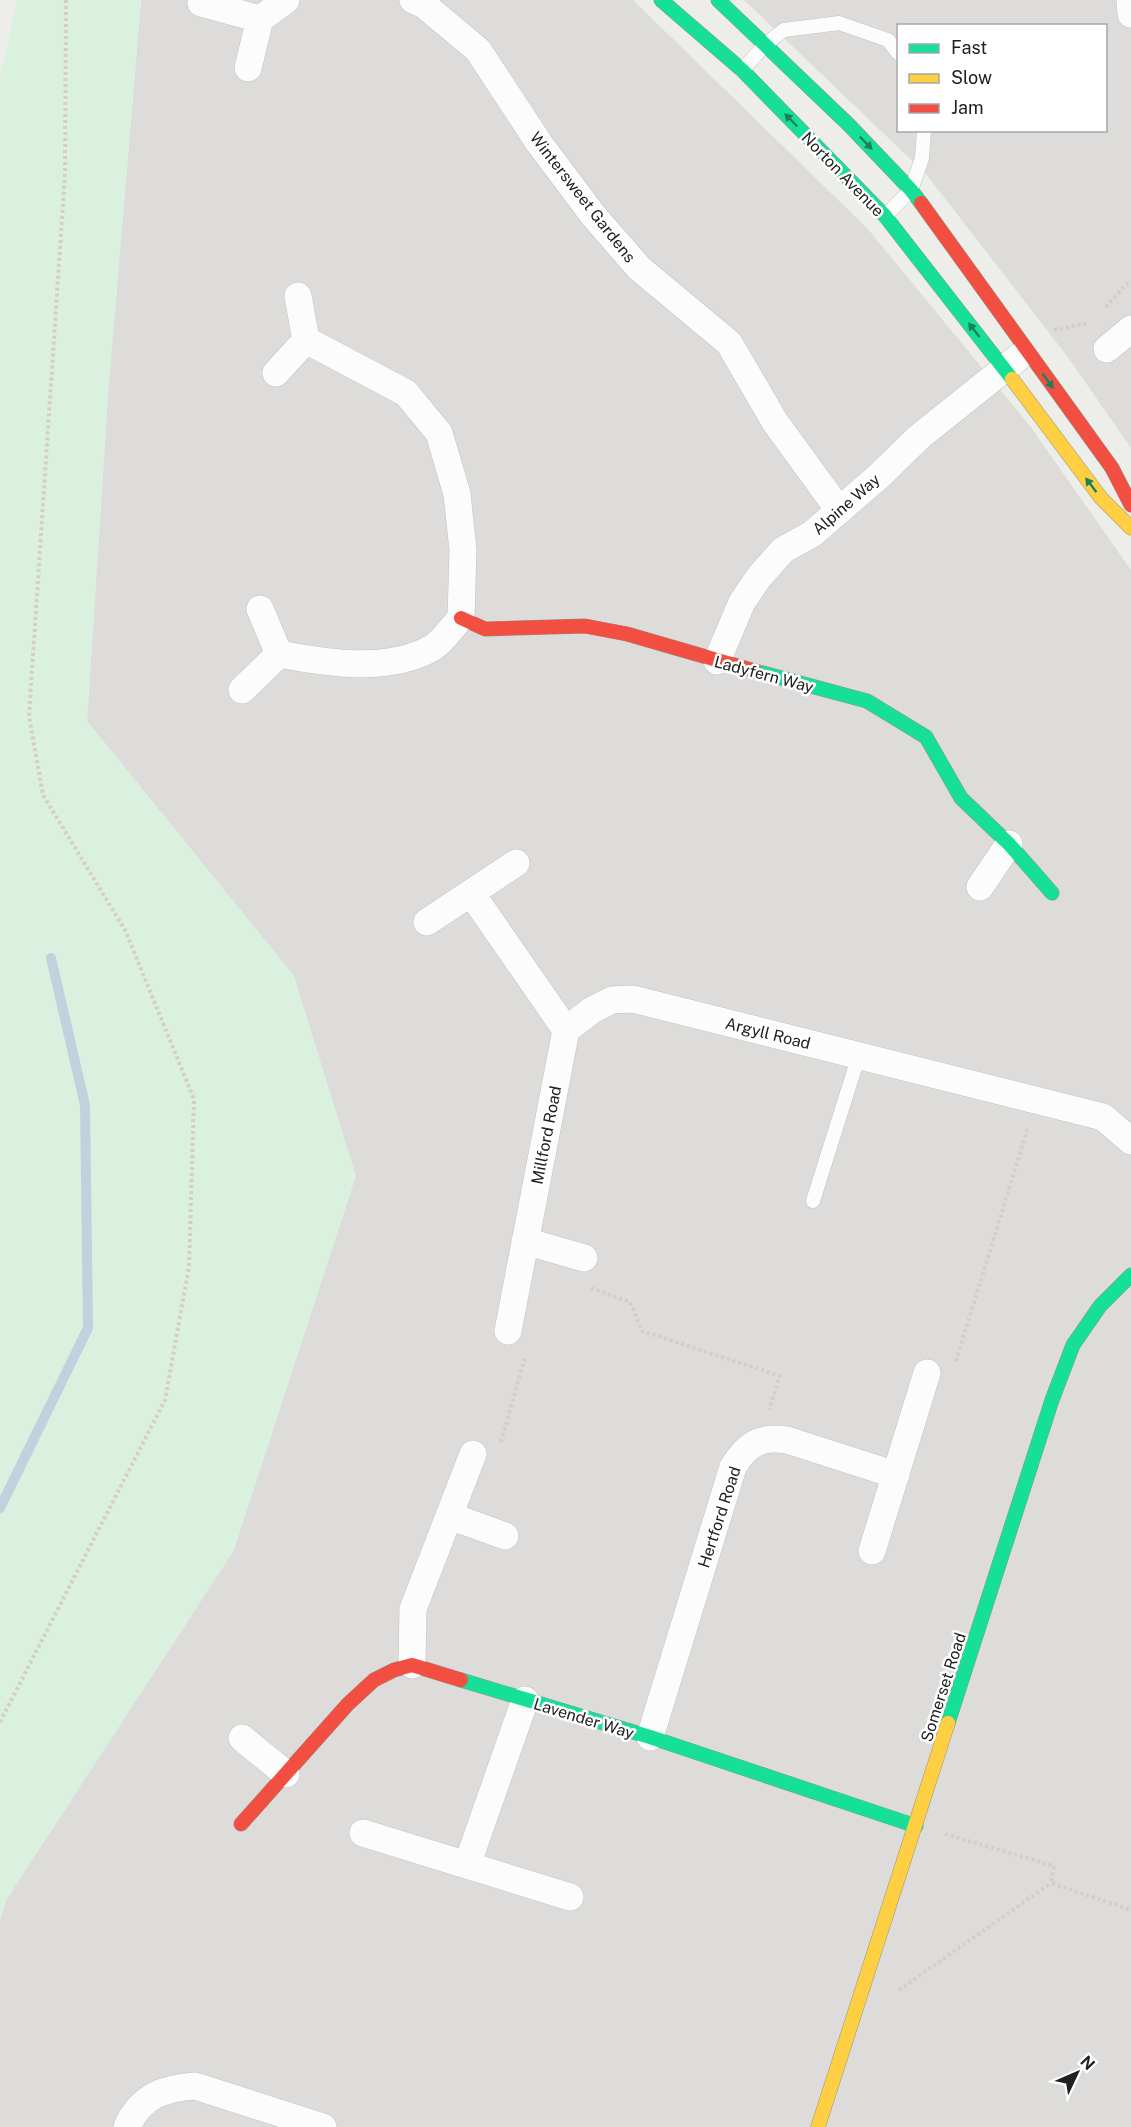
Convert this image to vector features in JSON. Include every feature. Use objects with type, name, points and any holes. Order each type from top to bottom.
[{"type":"street","points":[[248,68],[260,19],[286,0]]},
{"type":"street","name":"Wintersweet Gardens","points":[[412,0],[424,5],[478,50],[538,143],[593,215],[639,268],[729,343],[776,422],[839,510]]},
{"type":"street","name":"Norton Avenue","points":[[661,0],[742,70],[885,216],[1004,368],[1101,498],[1131,528]]},
{"type":"street","points":[[718,0],[766,44],[911,190],[1112,468],[1131,505]]},
{"type":"street","points":[[1130,0],[1131,14]]},
{"type":"street","points":[[201,3],[260,19]]},
{"type":"street","points":[[298,297],[306,340]]},
{"type":"street","points":[[1107,349],[1131,329]]},
{"type":"street","points":[[276,373],[306,340]]},
{"type":"street","points":[[279,654],[324,663],[396,663],[434,647],[460,618],[463,550],[457,494],[439,433],[406,393],[306,340]]},
{"type":"street","points":[[1004,368],[1027,351]]},
{"type":"street","name":"Alpine Way","points":[[717,661],[742,602],[759,577],[783,550],[812,534],[879,476],[919,437],[1004,368]]},
{"type":"street","points":[[260,609],[279,654]]},
{"type":"street","name":"Ladyfern Way","points":[[460,618],[485,629],[585,626],[627,634],[717,661],[867,701],[926,737],[961,798],[1009,844],[1052,893]]},
{"type":"street","points":[[242,690],[279,654]]},
{"type":"street","points":[[980,887],[1009,844]]},
{"type":"street","points":[[427,922],[516,863]]},
{"type":"street","points":[[471,893],[566,1030]]},
{"type":"street","name":"Argyll Road","points":[[566,1030],[592,1010],[612,1000],[633,999],[1103,1117],[1131,1141]]},
{"type":"street","name":"Millford Road","points":[[508,1331],[566,1030]]},
{"type":"street","points":[[525,1241],[584,1258]]},
{"type":"street","name":"Somerset Road","points":[[818,2127],[1052,1400],[1074,1345],[1100,1306],[1131,1275]]},
{"type":"street","points":[[872,1551],[927,1373]]},
{"type":"street","points":[[760,1440],[774,1438],[787,1440],[896,1475]]},
{"type":"street","name":"Hertford Road","points":[[650,1737],[733,1467],[742,1452],[760,1440]]},
{"type":"street","points":[[242,1824],[348,1704],[374,1680],[394,1670],[412,1665],[413,1610],[473,1454]]},
{"type":"street","points":[[450,1516],[505,1536]]},
{"type":"street","name":"Lavender Way","points":[[412,1665],[650,1737],[916,1826]]},
{"type":"street","points":[[468,1865],[525,1700]]},
{"type":"street","points":[[242,1738],[286,1774]]},
{"type":"street","points":[[363,1833],[570,1897]]},
{"type":"street","points":[[127,2127],[134,2112],[152,2096],[176,2087],[195,2086],[323,2127]]},
{"type":"lane","points":[[742,70],[766,44],[784,30],[839,23],[888,40],[897,52]]},
{"type":"lane","points":[[885,216],[911,190],[922,158],[924,132]]},
{"type":"lane","points":[[813,1201],[859,1055]]},
{"type":"path","points":[[0,1722],[165,1400],[189,1267],[194,1099],[125,930],[43,795],[29,716],[65,173],[66,0]]},
{"type":"path","points":[[1100,314],[1125,284],[1131,284]]},
{"type":"path","points":[[1027,351],[1044,332],[1094,322]]},
{"type":"path","points":[[927,1373],[951,1378],[1037,1100]]},
{"type":"path","points":[[584,1258],[575,1283],[630,1302],[642,1331],[780,1376],[760,1440]]},
{"type":"path","points":[[473,1454],[497,1456],[530,1338],[508,1331]]},
{"type":"path","points":[[889,1996],[1051,1883],[1054,1866],[916,1826]]},
{"type":"path","points":[[1051,1883],[1131,1910]]},
{"type":"shaded area","points":[[141,0],[633,0],[867,228],[1030,426],[1131,570],[1131,2127],[0,2127],[0,1920],[6,1900],[234,1550],[294,976],[87,721],[108,395]]},
{"type":"shaded area","points":[[744,0],[1131,0],[1131,448],[1067,356],[926,174]]},
{"type":"green space","points":[[17,0],[141,0],[108,395],[87,721],[294,976],[356,1176],[234,1550],[6,1900],[0,1920],[0,80]]},
{"type":"waterway","points":[[0,1508],[88,1328],[85,1105],[51,958]]},
{"type":"traffic: fast","points":[[661,0],[742,70],[885,216],[1012,379]]},
{"type":"traffic: fast","points":[[718,0],[849,125],[921,203]]},
{"type":"traffic: fast","points":[[755,671],[867,701],[926,737],[961,798],[1009,844],[1052,893]]},
{"type":"traffic: fast","points":[[948,1723],[1052,1400],[1073,1345],[1100,1306],[1131,1275]]},
{"type":"traffic: fast","points":[[461,1680],[650,1737],[916,1826]]},
{"type":"traffic: slow","points":[[1012,379],[1101,498],[1131,528]]},
{"type":"traffic: slow","points":[[818,2127],[948,1723]]},
{"type":"traffic: jam","points":[[921,203],[1112,468],[1131,505]]},
{"type":"traffic: jam","points":[[461,618],[485,629],[585,626],[627,634],[755,671]]},
{"type":"traffic: jam","points":[[241,1824],[348,1704],[374,1680],[394,1670],[412,1665],[461,1680]]}]
